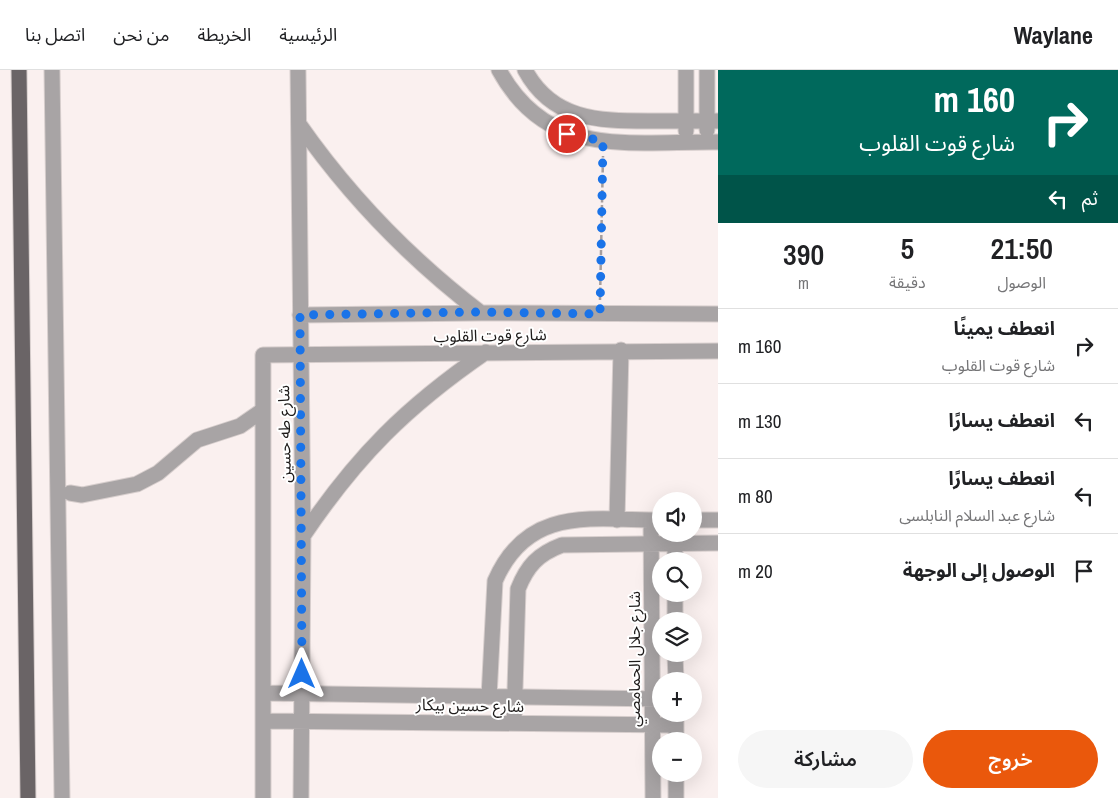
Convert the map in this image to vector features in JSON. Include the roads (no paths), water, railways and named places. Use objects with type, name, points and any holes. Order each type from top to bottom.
[{"type":"main road","points":[[19,70],[28,798]]},
{"type":"street","points":[[52,70],[62,798]]},
{"type":"street","name":"شارع طه حسين","points":[[298,70],[303,536],[301,798]]},
{"type":"street","points":[[499,70],[508,87],[522,104],[538,118],[557,130],[577,137],[603,141],[712,142],[707,70]]},
{"type":"street","points":[[525,70],[530,80],[547,98],[577,115],[593,120],[712,121]]},
{"type":"street","points":[[686,70],[686,141]]},
{"type":"street","points":[[299,124],[329,166],[381,226],[412,257],[480,312]]},
{"type":"street","name":"شارع قوت القلوب","points":[[300,315],[480,312],[718,314]]},
{"type":"street","points":[[617,520],[621,350]]},
{"type":"street","name":"شارع قوت القلوب","points":[[262,355],[621,350],[718,351]]},
{"type":"street","points":[[303,536],[332,492],[384,434],[443,382],[486,352]]},
{"type":"street","name":"شارع طه حسين","points":[[262,355],[263,798]]},
{"type":"street","points":[[70,493],[82,495],[137,484],[158,473],[197,440],[235,428],[263,410]]},
{"type":"street","points":[[489,696],[495,581],[502,565],[513,550],[526,538],[542,528],[559,522],[577,520],[652,520]]},
{"type":"street","points":[[702,520],[718,520]]},
{"type":"street","name":"شارع جلال الحمامصي","points":[[652,538],[656,672]]},
{"type":"street","points":[[514,723],[518,589],[524,574],[534,561],[546,550],[562,545],[657,542]]},
{"type":"street","points":[[702,542],[718,543]]},
{"type":"street","points":[[502,565],[524,574]]},
{"type":"street","name":"شارع حسين بيكار","points":[[263,693],[652,699]]},
{"type":"street","name":"شارع حسين بيكار","points":[[263,721],[652,724],[662,722]]},
{"type":"street","name":"شارع جلال الحمامصي","points":[[652,724],[653,798]]},
{"type":"street","points":[[676,782],[676,798]]}]
